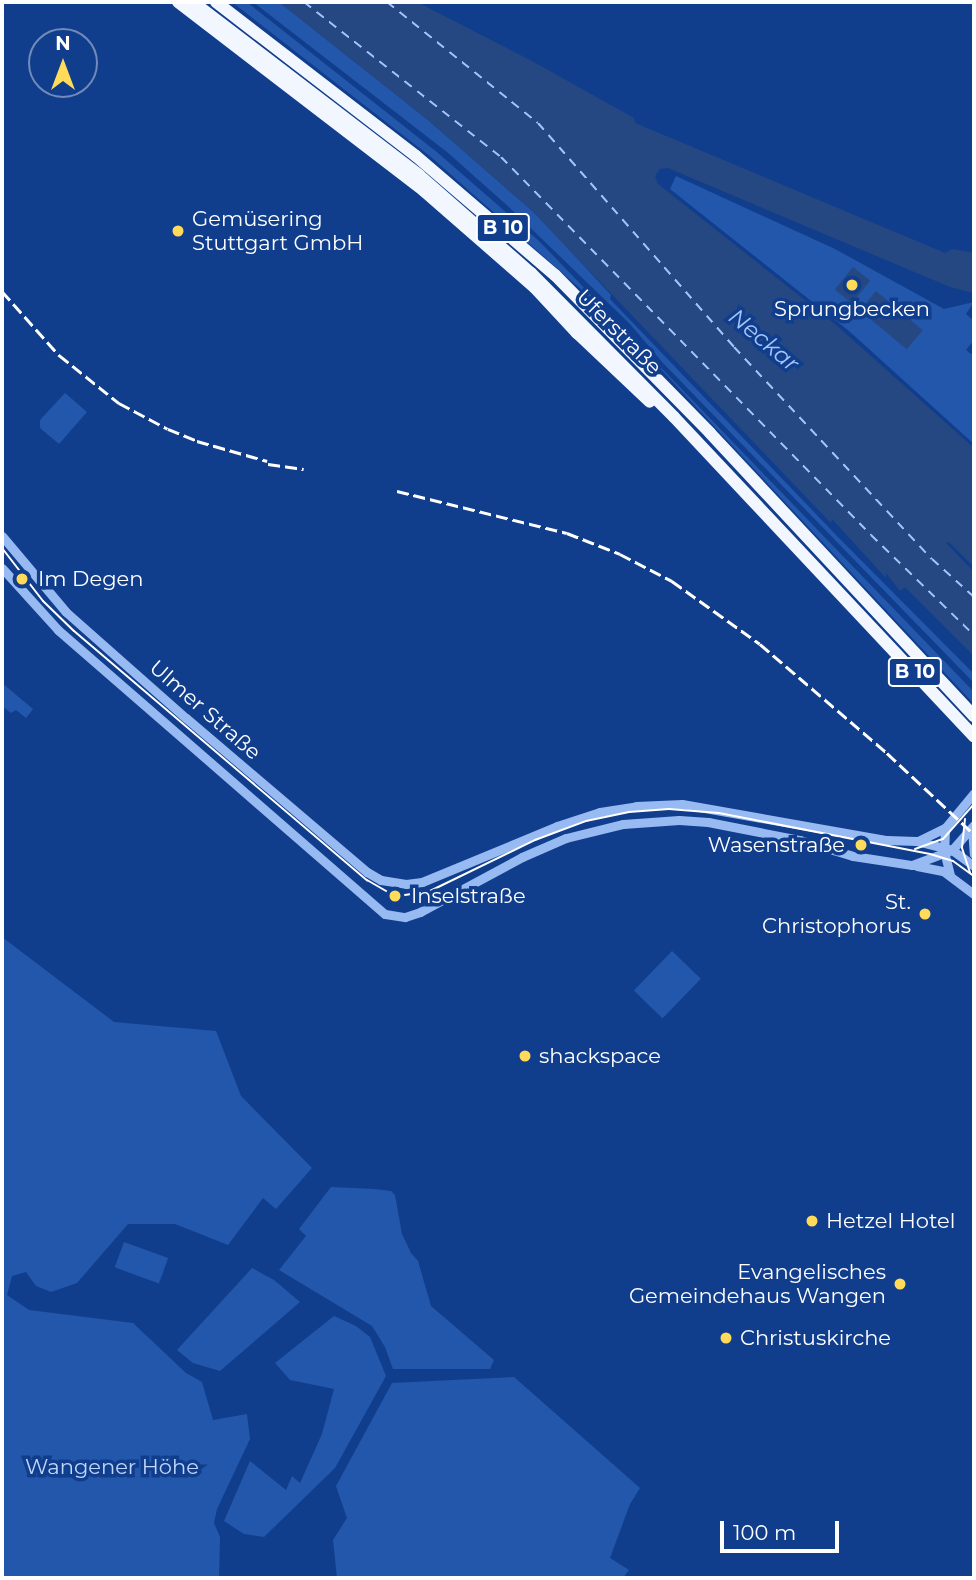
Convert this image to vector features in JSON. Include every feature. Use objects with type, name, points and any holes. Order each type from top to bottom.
[{"type":"highway","points":[[178,2],[424,191],[542,294],[576,333],[657,409],[674,417]]},
{"type":"highway","name":"Uferstraße","points":[[193,2],[353,123],[473,220],[584,323],[974,736]]},
{"type":"highway","name":"Uferstraße","points":[[216,2],[430,168],[564,284],[710,433],[974,716]]},
{"type":"street","name":"Ulmer Straße","points":[[2,536],[66,612],[367,872],[381,880],[405,884],[422,882],[580,817],[636,806],[682,804],[904,842],[916,841]]},
{"type":"street","name":"Ulmer Straße","points":[[2,568],[58,629],[385,914],[405,917],[420,912],[522,857],[566,838],[651,820],[679,820],[729,826],[800,840],[853,856],[912,865]]},
{"type":"street","points":[[916,841],[945,828],[974,793]]},
{"type":"street","points":[[912,865],[946,851],[973,827]]},
{"type":"street","points":[[973,827],[974,854]]},
{"type":"street","points":[[945,828],[950,875]]},
{"type":"street","points":[[916,841],[946,851],[974,866]]},
{"type":"street","points":[[912,865],[950,875],[974,894]]},
{"type":"green space","points":[[232,2],[248,3],[438,153],[539,241],[974,692],[974,704],[610,315],[431,157]]},
{"type":"green space","points":[[253,2],[279,2],[428,120],[537,215],[611,295],[610,299],[837,536],[974,674],[974,683],[663,363],[630,324],[511,209],[447,152]]},
{"type":"green space","points":[[676,176],[835,249],[944,309],[974,302],[966,314],[974,321],[974,340],[966,350],[974,356],[974,444],[849,331],[670,189]]},
{"type":"green space","points":[[65,393],[87,412],[59,444],[40,428],[40,420]]},
{"type":"green space","points":[[2,683],[33,709],[26,718],[16,710],[11,713],[2,706]]},
{"type":"green space","name":"Wangener Höhe","points":[[2,937],[114,1022],[216,1031],[241,1096],[312,1168],[276,1209],[263,1198],[228,1245],[175,1224],[128,1224],[77,1283],[51,1292],[36,1286],[26,1272],[12,1276],[7,1295],[29,1310],[133,1323],[186,1373],[202,1382],[213,1420],[247,1414],[250,1439],[217,1509],[214,1523],[220,1537],[219,1578],[2,1578]]},
{"type":"green space","points":[[672,951],[701,979],[663,1018],[634,991]]},
{"type":"green space","points":[[331,1187],[391,1191],[395,1195],[402,1234],[418,1261],[431,1306],[494,1360],[490,1369],[393,1369],[385,1347],[372,1326],[279,1270],[306,1236],[299,1229]]},
{"type":"green space","points":[[124,1242],[168,1258],[159,1283],[115,1267]]},
{"type":"green space","points":[[252,1268],[274,1280],[300,1302],[220,1371],[193,1363],[177,1350]]},
{"type":"green space","points":[[334,1316],[356,1326],[370,1337],[386,1376],[335,1468],[264,1537],[244,1534],[224,1521],[250,1461],[286,1490],[292,1476],[300,1483],[322,1434],[334,1389],[290,1380],[275,1363]]},
{"type":"green space","points":[[514,1377],[640,1488],[630,1504],[610,1558],[629,1570],[623,1578],[337,1578],[333,1540],[347,1518],[336,1486],[392,1383]]},
{"type":"water","name":"Neckar","points":[[279,2],[417,2],[530,60],[634,118],[635,123],[945,253],[952,249],[974,253],[974,293],[950,287],[668,168],[660,169],[655,176],[658,184],[835,324],[974,448],[974,567],[949,542],[946,543],[974,572],[974,656],[905,587],[900,591],[886,573],[886,578],[832,519],[831,523],[532,211],[428,120]]},
{"type":"water","name":"Sprungbecken","points":[[853,267],[870,281],[852,303],[835,290]]},
{"type":"water","points":[[876,291],[923,330],[907,349],[860,310]]},
{"type":"ferry route","points":[[304,2],[501,157],[871,535],[974,635]]},
{"type":"ferry route","points":[[387,2],[538,123],[734,347],[932,559],[974,597]]},
{"type":"tram line","points":[[2,548],[43,601],[74,631],[367,880],[388,892],[405,895],[430,891],[535,840],[586,821],[629,812],[669,809],[719,813],[930,854],[953,861],[974,876]]},
{"type":"tram line","points":[[915,849],[943,839],[974,804]]},
{"type":"tram line","points":[[965,819],[962,848],[970,873]]},
{"type":"railway","points":[[2,291],[59,355],[119,403],[197,441],[267,461]]},
{"type":"railway","points":[[268,464],[304,469]]},
{"type":"railway","points":[[397,491],[567,533],[620,554],[672,581],[760,644],[887,753],[974,834]]},
{"type":"place","name":"Gemüsering Stuttgart GmbH","points":[[178,231]]},
{"type":"place","name":"Sprungbecken","points":[[852,285]]},
{"type":"place","name":"Im Degen","points":[[22,579]]},
{"type":"place","name":"Wasenstraße","points":[[861,845]]},
{"type":"place","name":"Inselstraße","points":[[395,896]]},
{"type":"place","name":"St. Christophorus","points":[[925,914]]},
{"type":"place","name":"shackspace","points":[[525,1056]]},
{"type":"place","name":"Hetzel Hotel","points":[[812,1221]]},
{"type":"place","name":"Evangelisches Gemeindehaus Wangen","points":[[900,1284]]},
{"type":"place","name":"Christuskirche","points":[[726,1338]]}]
